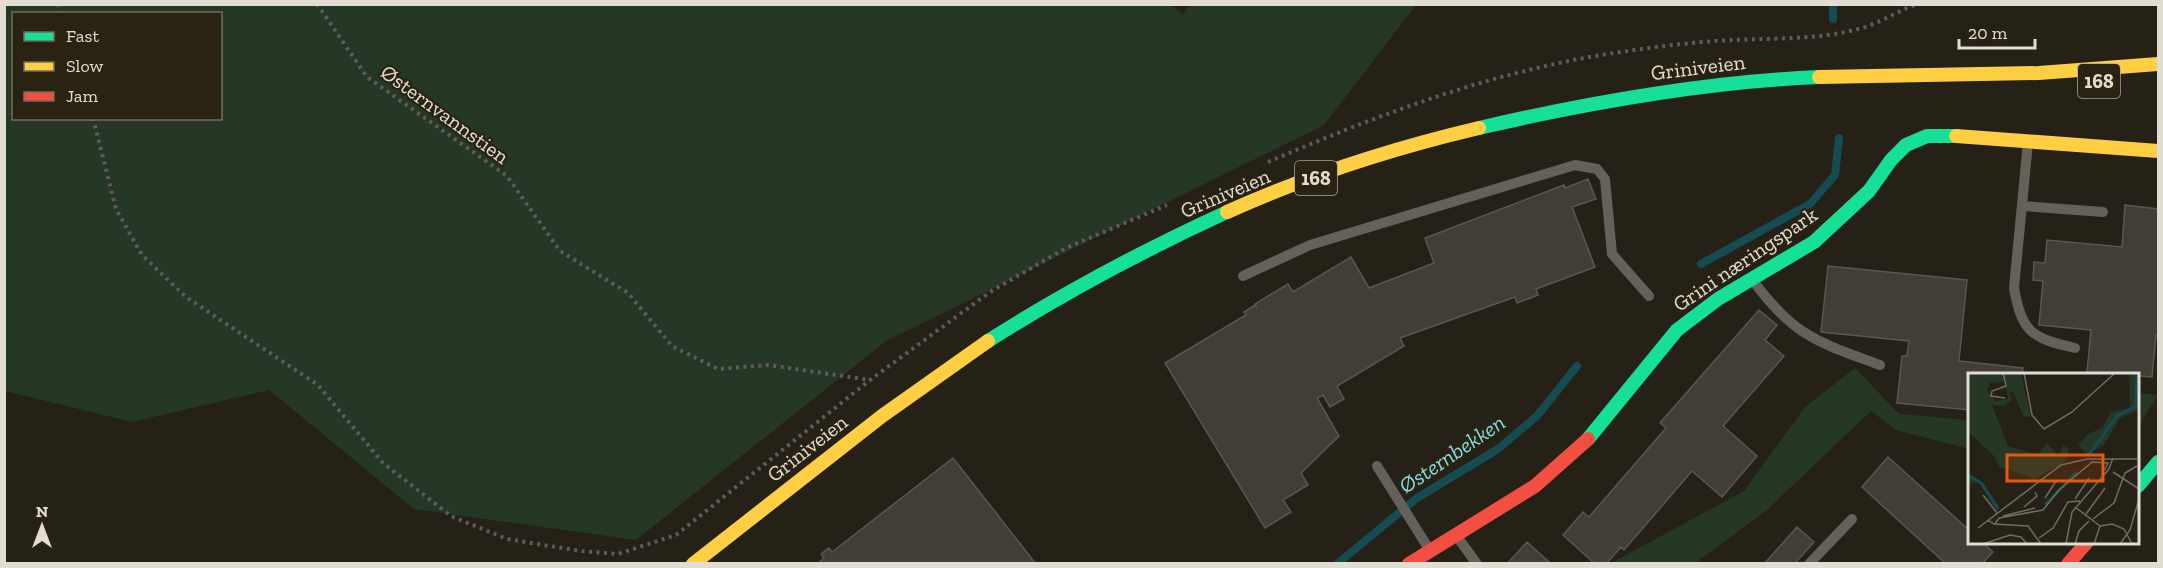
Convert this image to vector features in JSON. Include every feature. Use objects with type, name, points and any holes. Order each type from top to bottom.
[{"type":"main road","name":"Griniveien","points":[[693,564],[890,411],[1021,320],[1083,283],[1150,249],[1225,214],[1327,174],[1477,129],[1647,94],[1795,78],[1897,74],[2041,73],[2126,64],[2158,64]]},
{"type":"main road","name":"Griniveien","points":[[2041,73],[2105,82]]},
{"type":"main road","name":"Grini næringspark","points":[[1409,564],[1429,549],[1535,486],[1580,448],[1677,330],[1718,299],[1814,242],[1869,191],[1891,160],[1906,145],[1927,136],[2028,141],[2158,152]]},
{"type":"main road","points":[[2139,485],[2158,462]]},
{"type":"main road","points":[[2068,564],[2086,544]]},
{"type":"lane","points":[[2028,141],[2014,288],[2022,320],[2032,334],[2044,341],[2075,348]]},
{"type":"lane","points":[[1243,276],[1310,245],[1575,165],[1597,169],[1605,179],[1612,254],[1650,296]]},
{"type":"lane","points":[[2023,206],[2103,212]]},
{"type":"lane","points":[[1752,280],[1775,310],[1801,333],[1825,345],[1880,364]]},
{"type":"lane","points":[[1377,466],[1406,517],[1429,549]]},
{"type":"lane","points":[[1809,564],[1852,519]]},
{"type":"lane","points":[[1455,534],[1478,564]]},
{"type":"path","name":"Østernvannstien","points":[[317,4],[367,77],[507,176],[560,251],[628,293],[672,346],[718,369],[768,364],[870,380]]},
{"type":"path","points":[[94,120],[116,209],[142,255],[186,297],[318,385],[383,463],[451,516],[507,539],[580,551],[618,554]]},
{"type":"green space","points":[[1190,4],[1416,5],[1324,125],[886,341],[636,540],[414,509],[269,390],[132,422],[5,391],[5,5],[1171,5],[1183,14]]},
{"type":"green space","points":[[1855,368],[1899,414],[1968,420],[1968,449],[1896,430],[1871,411],[1766,511],[1695,563],[1611,563],[1744,491],[1805,407]]},
{"type":"green space","points":[[2139,393],[2158,395],[2139,425]]},
{"type":"building","points":[[1588,179],[1596,199],[1572,207],[1595,267],[1536,289],[1538,295],[1517,303],[1515,297],[1400,338],[1404,346],[1337,386],[1344,399],[1330,407],[1323,395],[1317,398],[1339,436],[1301,473],[1308,485],[1283,500],[1291,512],[1265,528],[1165,363],[1246,315],[1244,312],[1255,305],[1257,308],[1255,304],[1288,284],[1293,292],[1351,257],[1369,288],[1434,263],[1425,238],[1564,185],[1565,188]]},
{"type":"building","points":[[2125,205],[2158,209],[2158,336],[2156,335],[2152,377],[2139,376],[2139,373],[2087,372],[2091,330],[2039,325],[2043,281],[2033,280],[2034,262],[2045,263],[2047,240],[2122,247]]},
{"type":"building","points":[[1828,266],[1967,280],[1959,361],[2023,368],[2022,373],[1968,373],[1968,410],[1897,403],[1902,356],[1907,356],[1909,341],[1821,332]]},
{"type":"building","points":[[1759,310],[1777,325],[1765,340],[1784,356],[1723,426],[1757,456],[1722,497],[1692,471],[1624,550],[1621,547],[1606,564],[1595,564],[1563,535],[1583,512],[1589,517],[1666,428],[1660,423]]},
{"type":"building","points":[[1888,457],[1968,529],[1968,544],[1984,544],[1993,552],[1982,564],[1946,564],[1862,487]]},
{"type":"building","points":[[953,458],[1036,564],[817,564],[824,558],[821,554],[829,548],[832,552]]},
{"type":"building","points":[[1797,527],[1814,542],[1794,564],[1764,564]]},
{"type":"building","points":[[1527,542],[1551,564],[1507,564]]},
{"type":"waterway","name":"Østernbekken","points":[[1833,4],[1833,19]]},
{"type":"waterway","name":"Østernbekken","points":[[1701,264],[1810,204],[1835,175],[1839,138]]},
{"type":"waterway","name":"Østernbekken","points":[[1337,564],[1417,498],[1498,449],[1537,416],[1577,366]]},
{"type":"traffic: fast","points":[[1479,128],[1563,110],[1690,88],[1819,77]]},
{"type":"traffic: fast","points":[[1588,439],[1677,330],[1718,299],[1814,242],[1869,191],[1891,160],[1906,145],[1927,136],[1956,136]]},
{"type":"traffic: fast","points":[[988,341],[1105,272],[1227,212]]},
{"type":"traffic: fast","points":[[2139,485],[2158,462]]},
{"type":"traffic: slow","points":[[1819,77],[2039,73],[2158,64]]},
{"type":"traffic: slow","points":[[1227,212],[1288,186],[1351,164],[1415,144],[1479,128]]},
{"type":"traffic: slow","points":[[1956,136],[2158,151]]},
{"type":"traffic: slow","points":[[693,564],[882,416],[988,341]]},
{"type":"traffic: jam","points":[[1409,564],[1535,486],[1588,439]]},
{"type":"traffic: jam","points":[[2068,564],[2085,544]]}]
